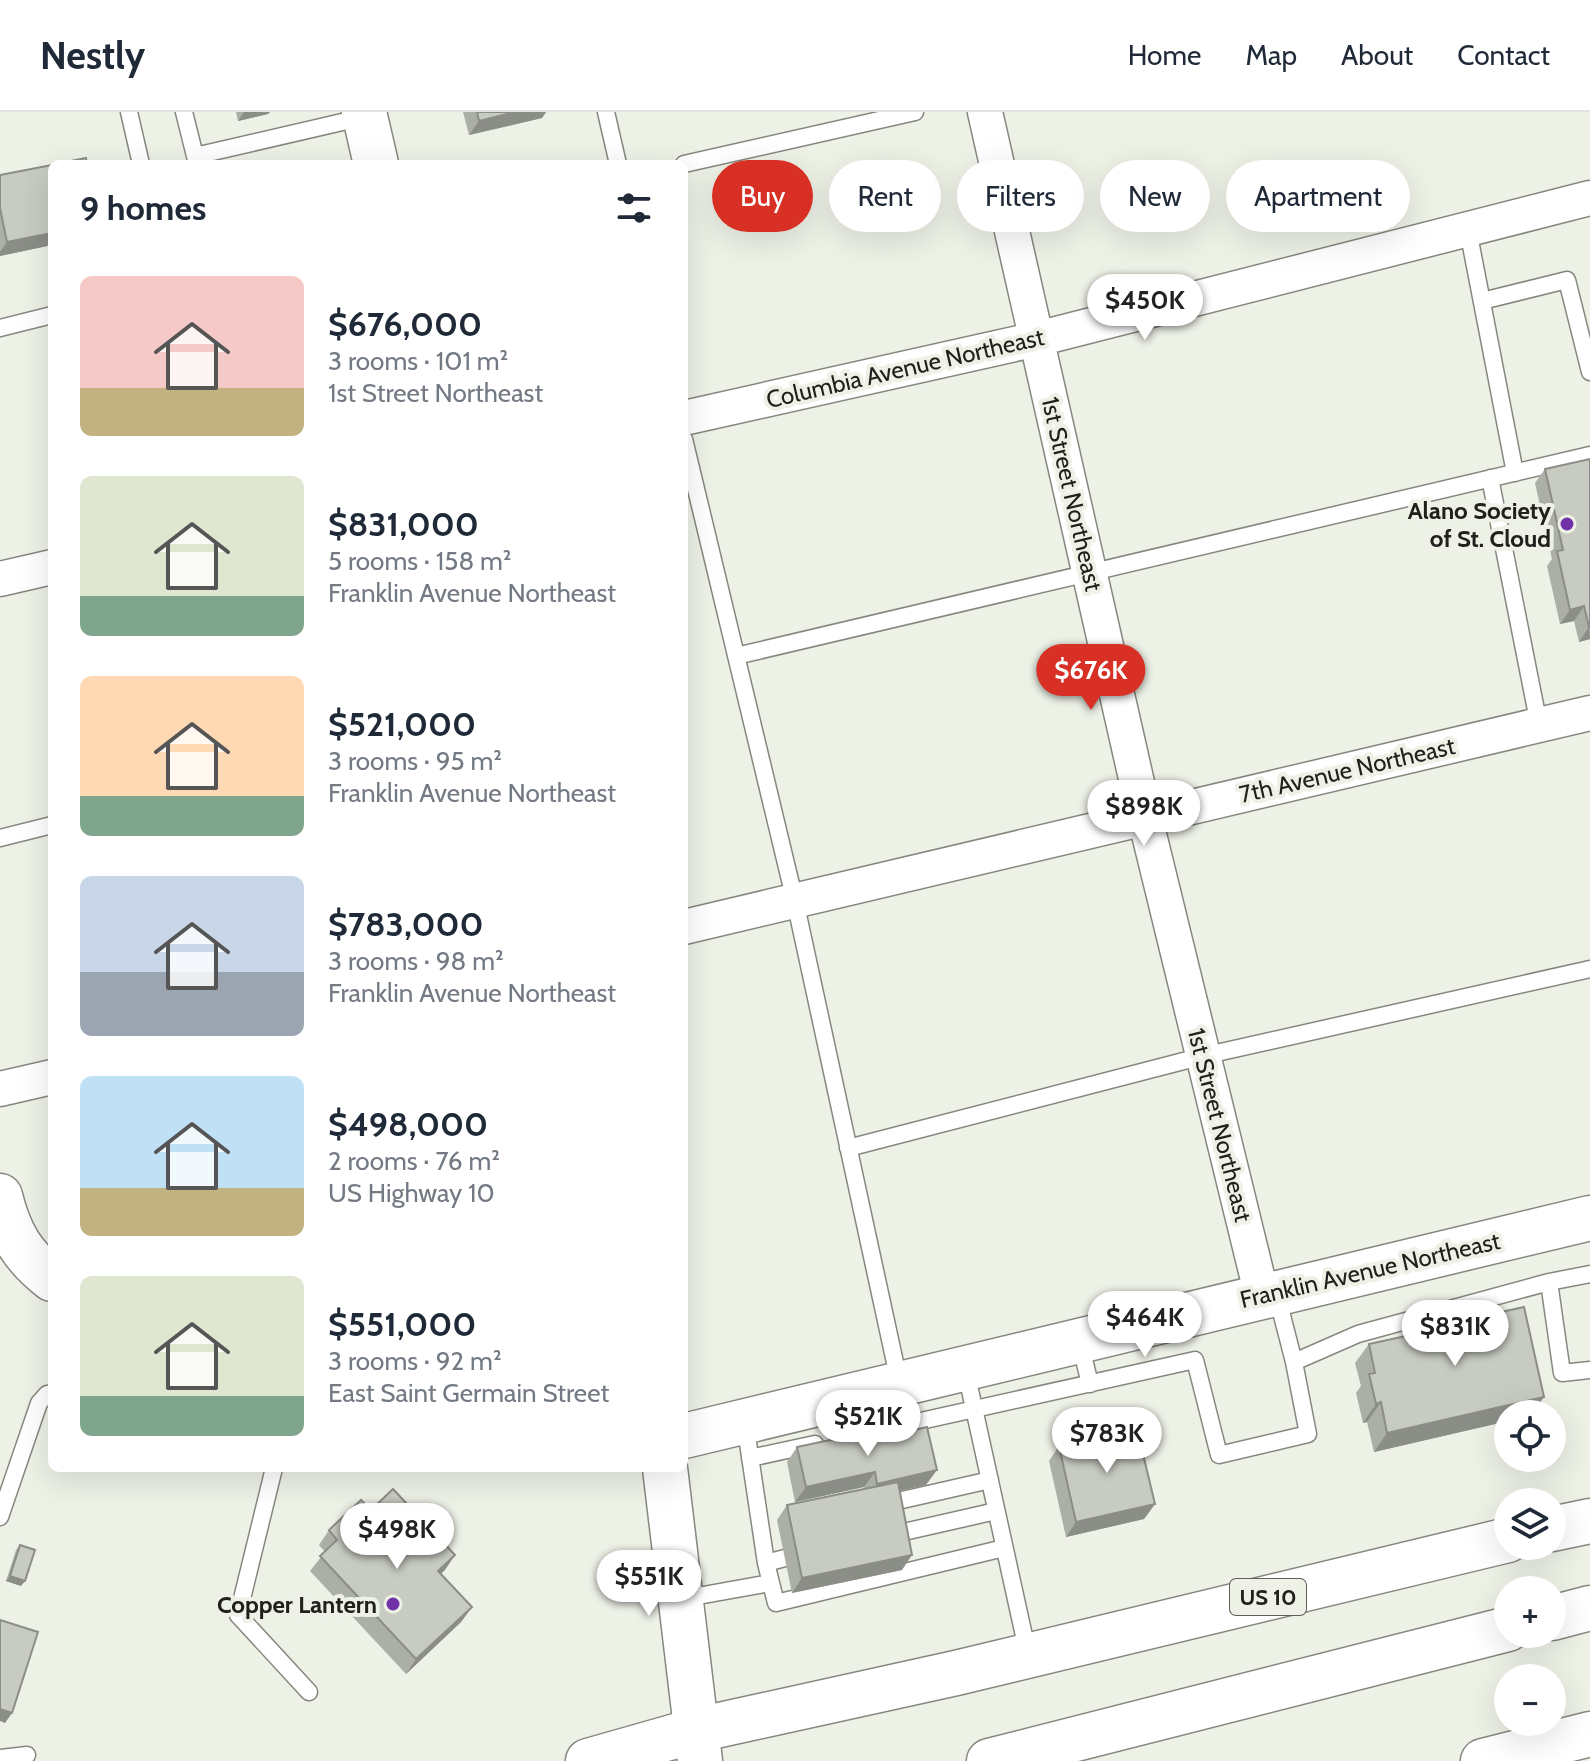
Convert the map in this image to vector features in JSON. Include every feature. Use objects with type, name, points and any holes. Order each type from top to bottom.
[{"type":"main road","points":[[364,114],[375,160]]},
{"type":"main road","points":[[0,1196],[13,1237],[43,1273]]},
{"type":"main road","name":"Franklin Avenue Northeast","points":[[688,1436],[747,1440],[900,1384],[1590,1218]]},
{"type":"main road","points":[[665,1472],[699,1746]]},
{"type":"main road","points":[[1566,1526],[1590,1521]]},
{"type":"main road","name":"US 10","points":[[588,1761],[699,1746],[1029,1655],[1494,1543]]},
{"type":"main road","points":[[1566,1614],[1590,1608]]},
{"type":"main road","points":[[989,1761],[1494,1633]]},
{"type":"main road","points":[[1483,1761],[1590,1734]]},
{"type":"street","name":"1st Street Northeast","points":[[985,112],[1145,818],[1203,1056],[1269,1294]]},
{"type":"street","name":"Columbia Avenue Northeast","points":[[688,417],[1037,339],[1590,198]]},
{"type":"street","points":[[0,579],[48,568]]},
{"type":"street","name":"7th Avenue Northeast","points":[[688,926],[1590,713]]},
{"type":"street","points":[[0,1089],[48,1078]]},
{"type":"lane","points":[[129,112],[140,160]]},
{"type":"lane","points":[[184,112],[196,160],[364,114]]},
{"type":"lane","points":[[606,112],[617,160]]},
{"type":"lane","points":[[688,163],[915,112]]},
{"type":"lane","points":[[1468,230],[1515,473]]},
{"type":"lane","points":[[1482,301],[1567,280],[1590,372]]},
{"type":"lane","points":[[0,328],[48,316]]},
{"type":"lane","points":[[736,656],[1590,455]]},
{"type":"lane","points":[[688,456],[795,901],[900,1384]]},
{"type":"lane","points":[[1490,478],[1539,725]]},
{"type":"lane","points":[[0,838],[48,826]]},
{"type":"lane","points":[[848,1148],[1203,1056],[1590,969]]},
{"type":"lane","points":[[1294,1362],[1358,1334],[1549,1282],[1590,1274]]},
{"type":"lane","points":[[1549,1282],[1562,1373],[1590,1370]]},
{"type":"lane","points":[[1004,1548],[776,1603],[766,1563],[747,1440],[832,1441],[1195,1360],[1219,1455],[1308,1434],[1294,1362],[1269,1294]]},
{"type":"lane","points":[[1079,1340],[1090,1384]]},
{"type":"lane","points":[[965,1368],[1029,1655]]},
{"type":"lane","points":[[0,1517],[39,1403],[48,1394]]},
{"type":"lane","points":[[273,1472],[238,1615],[309,1692]]},
{"type":"lane","points":[[889,1503],[990,1480]]},
{"type":"lane","points":[[895,1534],[996,1511]]},
{"type":"lane","points":[[761,1531],[779,1527]]},
{"type":"lane","points":[[766,1563],[785,1558]]},
{"type":"lane","points":[[681,1599],[770,1583]]},
{"type":"lane","points":[[0,1758],[27,1755]]},
{"type":"building","points":[[477,112],[515,112],[479,121]]},
{"type":"building","points":[[48,166],[48,234],[7,242],[0,208],[0,175]]},
{"type":"building","name":"Alano Society of St. Cloud","points":[[1590,459],[1589,627],[1584,606],[1570,610],[1557,551],[1563,550],[1545,469]]},
{"type":"building","points":[[1455,1303],[1458,1315],[1472,1312],[1474,1318],[1524,1307],[1544,1397],[1494,1400],[1494,1408],[1387,1433],[1381,1402],[1376,1404],[1369,1374],[1375,1373],[1369,1344],[1415,1334],[1413,1327],[1431,1322],[1428,1309]]},
{"type":"building","points":[[927,1427],[937,1470],[877,1484],[875,1472],[806,1487],[797,1447],[868,1432],[870,1440]]},
{"type":"building","points":[[1137,1429],[1155,1504],[1076,1522],[1059,1446]]},
{"type":"building","points":[[898,1482],[912,1555],[802,1578],[787,1505]]},
{"type":"building","name":"Copper Lantern","points":[[393,1489],[455,1555],[438,1571],[472,1607],[416,1659],[320,1556],[337,1540],[329,1530],[361,1500],[371,1510]]},
{"type":"building","points":[[20,1545],[35,1550],[25,1581],[10,1576]]},
{"type":"building","points":[[0,1620],[38,1632],[12,1713],[0,1709]]},
{"type":"place","name":"Alano Society of St. Cloud","points":[[1567,524]]},
{"type":"place","name":"Copper Lantern","points":[[393,1604]]}]
